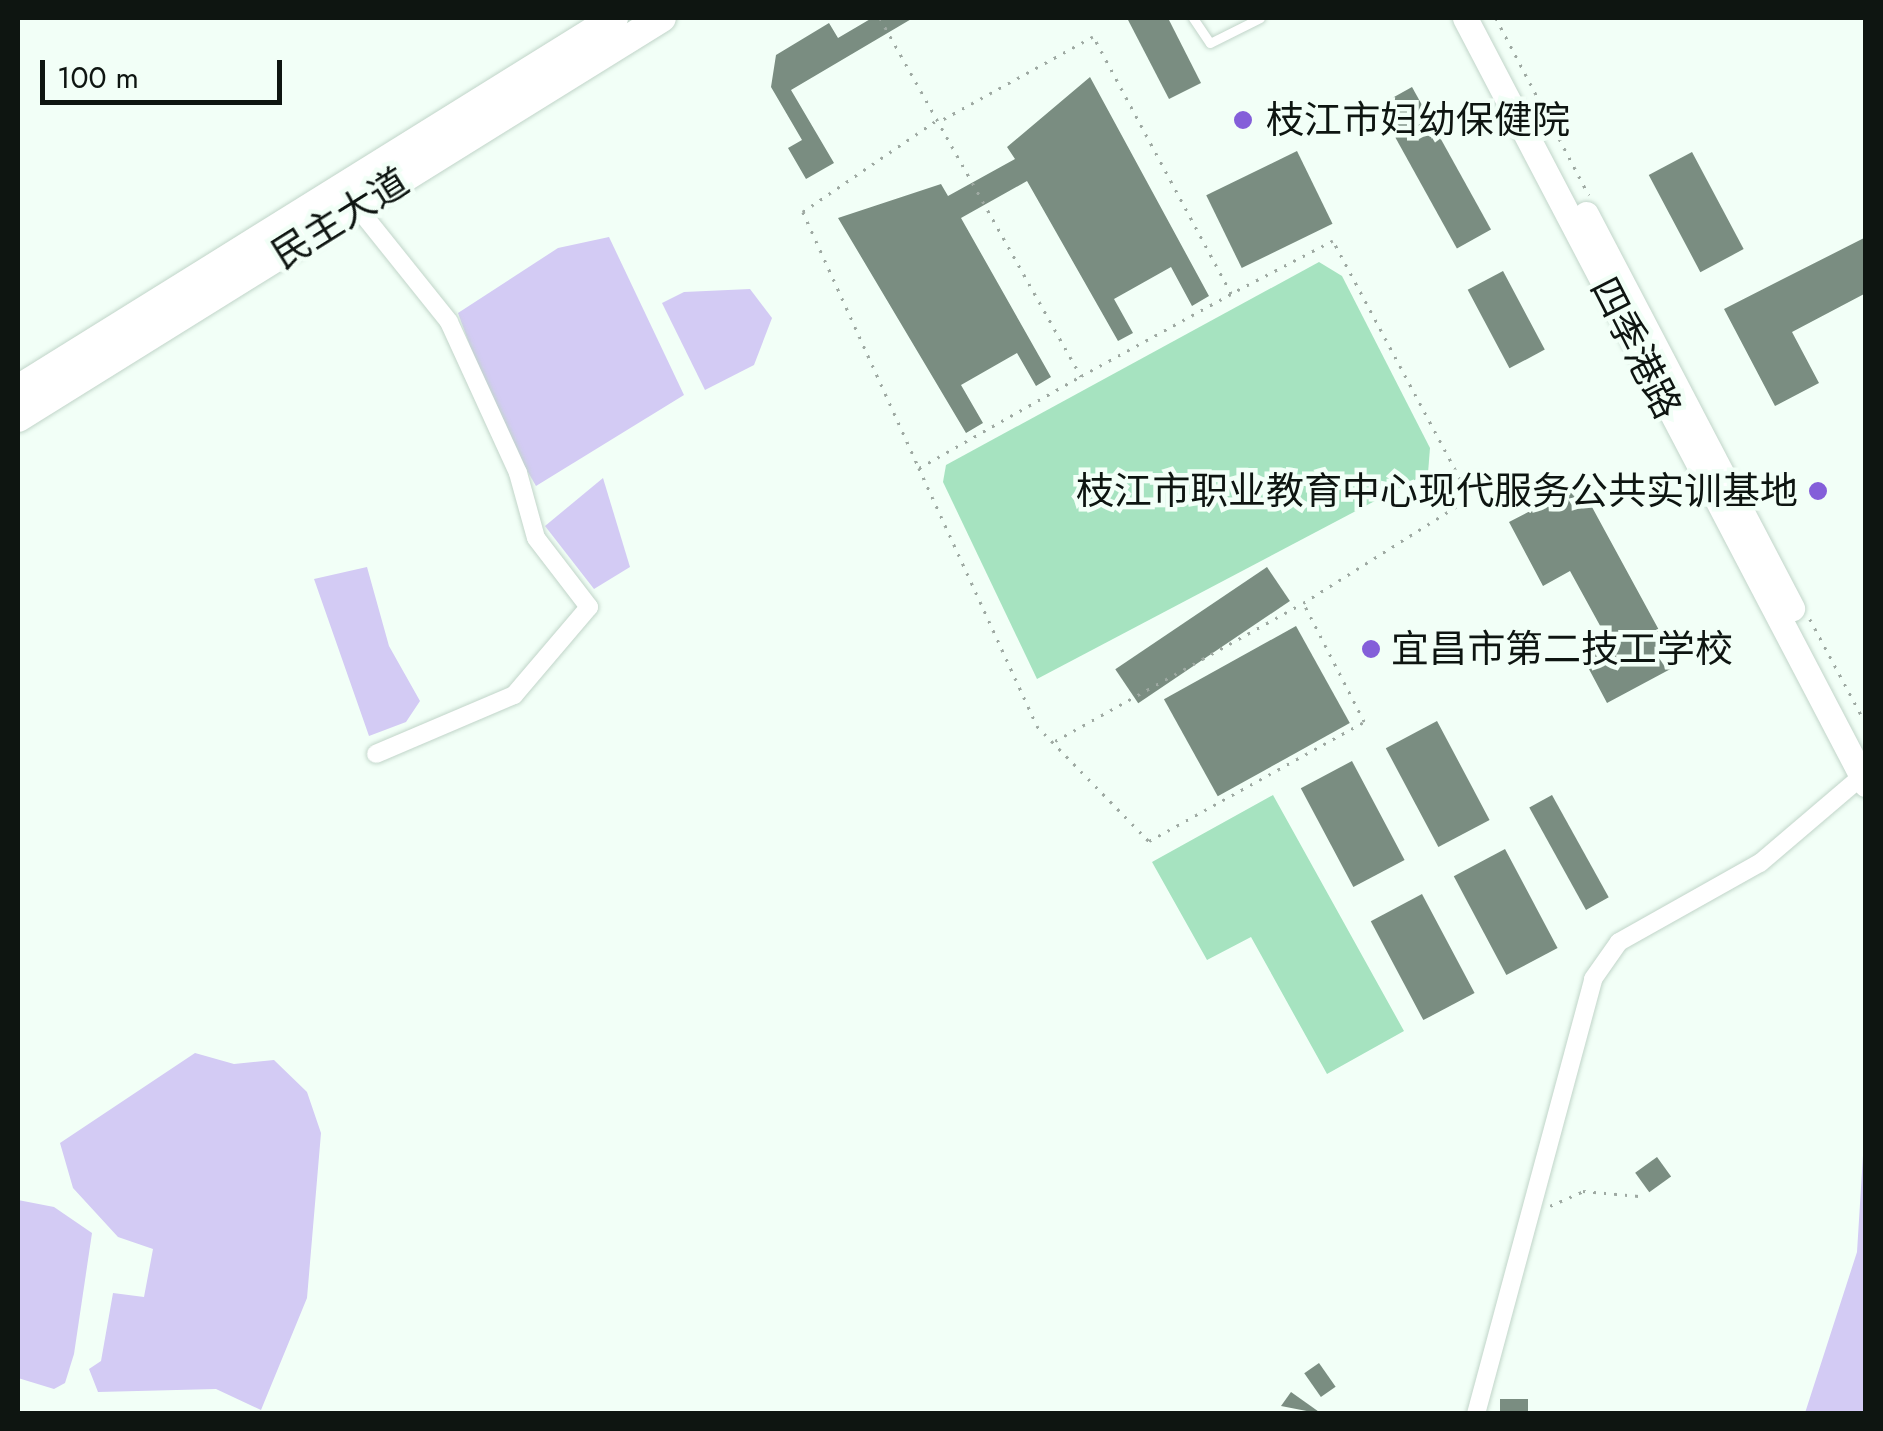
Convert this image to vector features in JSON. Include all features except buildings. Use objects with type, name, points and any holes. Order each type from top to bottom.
[{"type":"main road","name":"民主大道","points":[[18,389],[614,18]]},
{"type":"main road","name":"民主大道","points":[[18,418],[660,18]]},
{"type":"street","name":"四季港路","points":[[1465,18],[1864,780]]},
{"type":"street","points":[[1484,18],[1866,750]]},
{"type":"street","points":[[358,207],[449,322],[518,473],[536,538],[589,607],[514,695],[376,754]]},
{"type":"street","points":[[1476,1414],[1577,1012],[1619,942],[1760,863],[1864,780]]},
{"type":"lane","points":[[1193,18],[1210,43],[1260,18]]},
{"type":"path","points":[[880,18],[1082,376]]},
{"type":"path","points":[[1231,294],[1092,37],[937,122],[803,212],[919,468],[1052,742],[1149,841],[1364,722],[1303,603]]},
{"type":"path","points":[[919,468],[1332,242],[1470,498],[1303,603],[1052,742]]},
{"type":"path","points":[[1529,1208],[1583,1191],[1639,1196]]},
{"type":"green space","points":[[1319,262],[1342,276],[1430,448],[1428,473],[1037,679],[943,482],[946,465]]},
{"type":"green space","points":[[1273,795],[1404,1031],[1327,1074],[1251,937],[1207,960],[1152,862]]},
{"type":"shaded area","points":[[609,237],[684,395],[536,486],[495,415],[458,313],[558,248]]},
{"type":"shaded area","points":[[750,289],[772,318],[754,365],[705,390],[662,303],[684,292]]},
{"type":"shaded area","points":[[603,478],[630,567],[594,589],[545,526]]},
{"type":"shaded area","points":[[367,567],[389,646],[420,701],[406,722],[369,736],[314,579]]},
{"type":"shaded area","points":[[195,1053],[234,1064],[274,1060],[307,1092],[321,1133],[307,1298],[261,1410],[216,1389],[98,1392],[89,1369],[101,1361],[113,1293],[144,1297],[153,1249],[118,1237],[73,1188],[60,1143]]},
{"type":"shaded area","points":[[1865,1123],[1865,1413],[1805,1413],[1857,1252]]},
{"type":"shaded area","points":[[18,1200],[54,1207],[92,1233],[74,1354],[65,1383],[54,1389],[18,1378]]},
{"type":"place","name":"枝江市妇幼保健院","points":[[1243,120]]},
{"type":"place","name":"枝江市职业教育中心现代服务公共实训基地","points":[[1818,491]]},
{"type":"place","name":"宜昌市第二技工学校","points":[[1371,649]]}]
